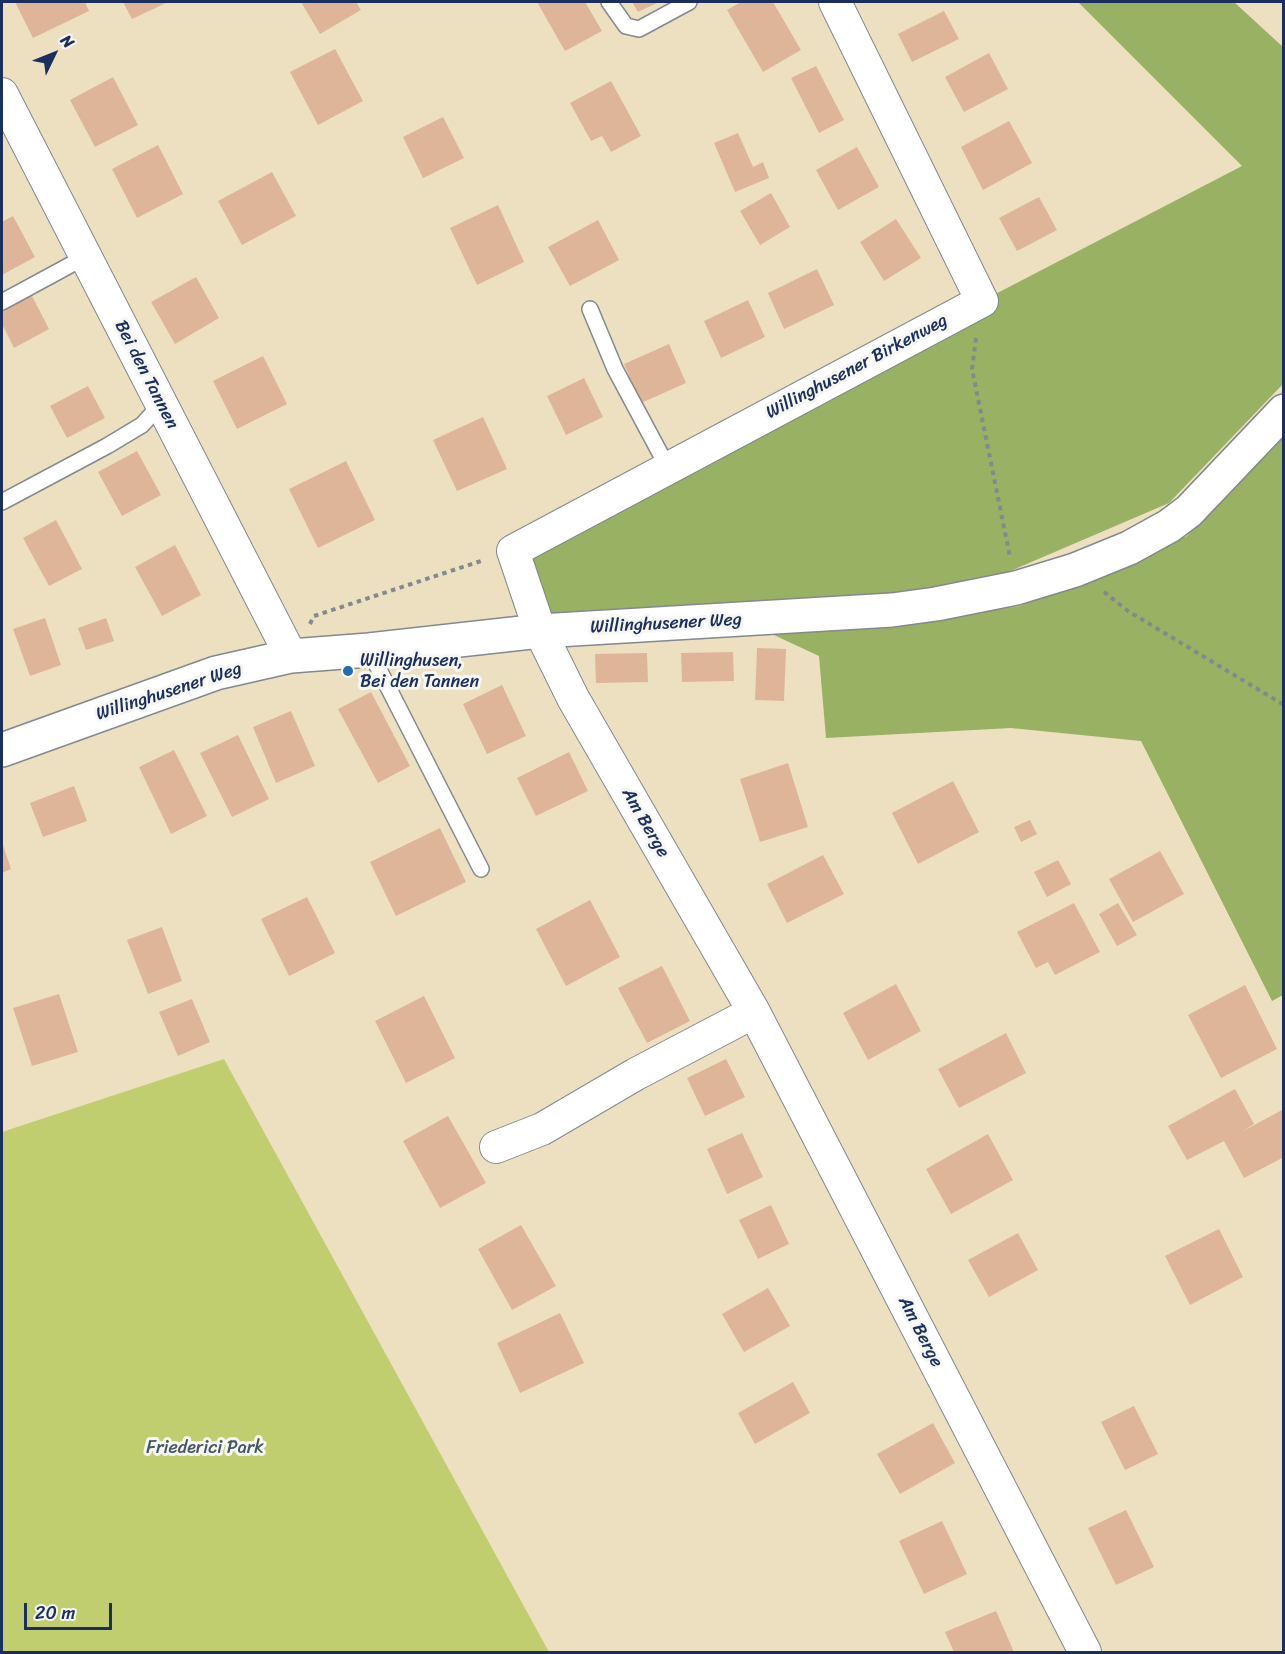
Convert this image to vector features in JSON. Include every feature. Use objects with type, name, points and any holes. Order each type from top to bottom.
[{"type":"street","points":[[835,2],[982,301]]},
{"type":"street","name":"Bei den Tannen","points":[[2,94],[291,656]]},
{"type":"street","name":"Willinghusener Birkenweg","points":[[513,551],[982,301]]},
{"type":"street","name":"Willinghusener Weg","points":[[2,750],[216,673],[291,656],[369,650],[540,631],[892,610],[1016,588],[1075,570],[1129,548],[1169,526],[1189,510],[1284,411]]},
{"type":"street","points":[[513,551],[540,631]]},
{"type":"street","name":"Am Berge","points":[[540,631],[579,709],[754,1012],[1085,1653]]},
{"type":"street","points":[[496,1147],[542,1129],[636,1074],[754,1012]]},
{"type":"lane","points":[[609,2],[626,26],[639,29],[689,2]]},
{"type":"lane","points":[[2,302],[85,257]]},
{"type":"lane","points":[[590,309],[615,369],[668,468]]},
{"type":"lane","points":[[2,502],[107,446],[142,424],[161,404]]},
{"type":"lane","points":[[369,650],[481,869]]},
{"type":"path","points":[[982,301],[972,369],[1016,588]]},
{"type":"path","points":[[291,656],[314,616],[513,551]]},
{"type":"path","points":[[1075,570],[1128,611],[1284,705]]},
{"type":"green space","points":[[1078,2],[1234,2],[1283,47],[1283,384],[1169,503],[1008,572],[891,596],[538,620],[513,551],[982,301],[1242,166]]},
{"type":"green space","points":[[1283,436],[1283,995],[1272,1001],[1141,741],[1011,728],[826,738],[819,656],[759,628],[892,626],[1020,606],[1187,536]]},
{"type":"green space","name":"Friederici Park","points":[[224,1059],[549,1652],[2,1652],[2,1132]]},
{"type":"building","points":[[15,2],[85,2],[89,11],[33,38]]},
{"type":"building","points":[[123,2],[168,2],[132,19]]},
{"type":"building","points":[[301,2],[356,2],[361,10],[320,34]]},
{"type":"building","points":[[537,2],[585,2],[602,31],[565,51]]},
{"type":"building","points":[[632,2],[659,2],[638,12]]},
{"type":"building","points":[[741,2],[773,2],[801,50],[763,72],[727,10]]},
{"type":"building","points":[[944,11],[959,39],[912,62],[898,34]]},
{"type":"building","points":[[335,49],[363,101],[318,125],[290,72]]},
{"type":"building","points":[[989,53],[1008,89],[964,112],[945,77]]},
{"type":"building","points":[[816,66],[844,120],[819,133],[791,78]]},
{"type":"building","points":[[113,77],[138,125],[95,147],[70,100]]},
{"type":"building","points":[[611,81],[641,136],[611,152],[602,136],[591,141],[570,103]]},
{"type":"building","points":[[443,117],[464,158],[423,178],[403,137]]},
{"type":"building","points":[[1009,121],[1032,163],[983,190],[961,147]]},
{"type":"building","points":[[738,133],[753,167],[763,162],[769,178],[735,192],[714,143]]},
{"type":"building","points":[[158,145],[183,194],[137,218],[112,169]]},
{"type":"building","points":[[857,147],[879,187],[838,210],[816,170]]},
{"type":"building","points":[[272,172],[296,216],[242,245],[218,201]]},
{"type":"building","points":[[771,193],[790,227],[760,245],[740,211]]},
{"type":"building","points":[[1039,197],[1057,230],[1017,251],[999,218]]},
{"type":"building","points":[[498,205],[524,262],[477,285],[450,228]]},
{"type":"building","points":[[13,216],[35,257],[2,275],[2,222]]},
{"type":"building","points":[[896,219],[921,258],[884,281],[860,242]]},
{"type":"building","points":[[598,220],[619,260],[570,286],[548,247]]},
{"type":"building","points":[[817,269],[834,305],[784,329],[768,293]]},
{"type":"building","points":[[196,277],[219,318],[175,344],[151,302]]},
{"type":"building","points":[[30,292],[49,329],[14,348],[2,324],[2,307]]},
{"type":"building","points":[[748,300],[765,337],[721,358],[704,321]]},
{"type":"building","points":[[669,344],[686,383],[641,403],[624,364]]},
{"type":"building","points":[[263,356],[287,404],[237,429],[213,381]]},
{"type":"building","points":[[584,378],[603,417],[566,435],[547,396]]},
{"type":"building","points":[[88,386],[105,418],[67,438],[50,406]]},
{"type":"building","points":[[483,417],[507,469],[457,491],[433,440]]},
{"type":"building","points":[[137,451],[161,495],[122,516],[98,472]]},
{"type":"building","points":[[346,461],[375,520],[318,548],[289,489]]},
{"type":"building","points":[[56,520],[82,569],[49,586],[23,538]]},
{"type":"building","points":[[175,545],[201,595],[162,616],[135,567]]},
{"type":"building","points":[[45,618],[61,665],[30,676],[13,629]]},
{"type":"building","points":[[106,618],[114,641],[86,650],[78,628]]},
{"type":"building","points":[[757,648],[786,649],[784,701],[755,700]]},
{"type":"building","points":[[733,652],[734,681],[682,682],[681,653]]},
{"type":"building","points":[[647,653],[648,682],[596,683],[595,654]]},
{"type":"building","points":[[502,685],[526,736],[487,754],[463,704]]},
{"type":"building","points":[[371,692],[410,766],[378,783],[338,709]]},
{"type":"building","points":[[291,711],[315,766],[276,783],[253,727]]},
{"type":"building","points":[[238,735],[269,799],[232,817],[200,753]]},
{"type":"building","points":[[174,750],[207,816],[171,834],[139,767]]},
{"type":"building","points":[[569,752],[588,791],[536,816],[517,778]]},
{"type":"building","points":[[788,763],[808,827],[760,842],[740,779]]},
{"type":"building","points":[[953,781],[979,832],[918,864],[892,813]]},
{"type":"building","points":[[74,786],[87,821],[43,837],[30,803]]},
{"type":"building","points":[[1030,820],[1037,834],[1021,842],[1014,827]]},
{"type":"building","points":[[440,828],[466,882],[396,916],[370,862]]},
{"type":"building","points":[[2,842],[11,869],[2,873]]},
{"type":"building","points":[[1160,851],[1184,894],[1133,922],[1109,879]]},
{"type":"building","points":[[823,855],[844,894],[787,923],[767,884]]},
{"type":"building","points":[[1058,860],[1071,884],[1047,897],[1034,872]]},
{"type":"building","points":[[307,897],[335,953],[289,976],[261,919]]},
{"type":"building","points":[[590,900],[620,957],[566,986],[536,929]]},
{"type":"building","points":[[1074,903],[1100,952],[1055,975],[1048,962],[1036,968],[1017,932]]},
{"type":"building","points":[[1118,903],[1137,935],[1117,946],[1099,914]]},
{"type":"building","points":[[162,927],[182,981],[148,994],[127,940]]},
{"type":"building","points":[[662,966],[690,1021],[647,1043],[618,988]]},
{"type":"building","points":[[896,984],[921,1031],[868,1060],[843,1013]]},
{"type":"building","points":[[1245,985],[1277,1049],[1221,1078],[1188,1015]]},
{"type":"building","points":[[59,994],[78,1052],[32,1066],[13,1008]]},
{"type":"building","points":[[424,996],[455,1058],[406,1083],[375,1021]]},
{"type":"building","points":[[192,999],[210,1042],[178,1056],[159,1012]]},
{"type":"building","points":[[1006,1033],[1026,1073],[959,1108],[938,1069]]},
{"type":"building","points":[[726,1059],[745,1097],[705,1116],[687,1078]]},
{"type":"building","points":[[1235,1089],[1254,1124],[1243,1131],[1284,1109],[1284,1157],[1244,1178],[1224,1141],[1187,1160],[1168,1126]]},
{"type":"building","points":[[448,1116],[486,1183],[440,1208],[403,1141]]},
{"type":"building","points":[[742,1133],[763,1177],[727,1194],[707,1149]]},
{"type":"building","points":[[988,1134],[1013,1180],[951,1214],[926,1169]]},
{"type":"building","points":[[771,1205],[789,1244],[758,1259],[739,1220]]},
{"type":"building","points":[[521,1225],[556,1286],[512,1310],[478,1249]]},
{"type":"building","points":[[1219,1229],[1243,1277],[1190,1305],[1165,1256]]},
{"type":"building","points":[[1018,1233],[1038,1270],[989,1297],[968,1260]]},
{"type":"building","points":[[768,1288],[790,1326],[744,1352],[722,1314]]},
{"type":"building","points":[[560,1313],[584,1363],[520,1393],[497,1343]]},
{"type":"building","points":[[793,1382],[810,1413],[755,1444],[738,1413]]},
{"type":"building","points":[[1134,1406],[1158,1454],[1125,1470],[1101,1422]]},
{"type":"building","points":[[933,1423],[955,1463],[900,1494],[877,1454]]},
{"type":"building","points":[[1126,1510],[1154,1567],[1116,1585],[1088,1528]]},
{"type":"building","points":[[942,1521],[967,1574],[924,1594],[899,1541]]},
{"type":"building","points":[[996,1611],[1014,1652],[954,1652],[945,1632]]},
{"type":"place","name":"Willinghusen, Bei den Tannen","points":[[348,671]]}]
